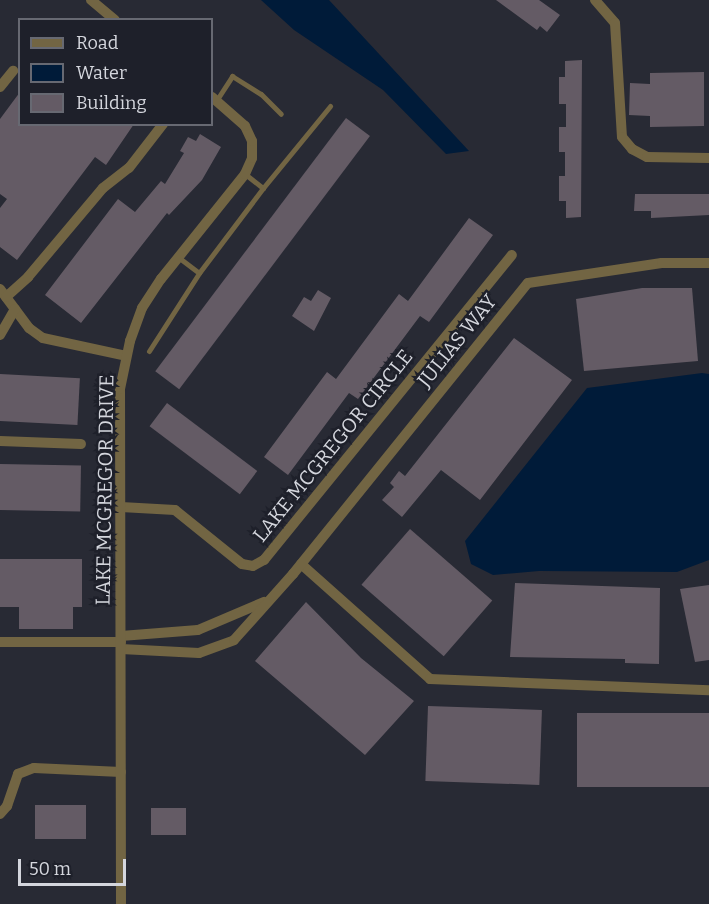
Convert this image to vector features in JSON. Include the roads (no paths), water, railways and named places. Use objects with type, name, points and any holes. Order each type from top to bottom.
[{"type":"street","points":[[91,0],[113,18]]},
{"type":"street","points":[[595,0],[615,23],[622,137],[632,149],[653,157],[709,158]]},
{"type":"street","points":[[0,87],[13,71]]},
{"type":"street","name":"LAKE MCGREGOR DRIVE","points":[[121,904],[120,407],[126,356],[142,308],[178,257],[244,174],[252,158],[252,141],[245,126],[214,99]]},
{"type":"street","points":[[126,356],[43,338],[3,293],[28,277],[103,188],[129,168],[162,126]]},
{"type":"street","name":"LAKE MCGREGOR CIRCLE","points":[[121,507],[176,510],[242,564],[254,566],[264,560],[512,255]]},
{"type":"street","name":"JULIAS WAY","points":[[0,642],[121,643],[182,654],[214,650],[234,640],[301,564],[528,284],[662,263],[709,263]]},
{"type":"street","points":[[0,335],[15,309]]},
{"type":"street","points":[[0,441],[81,444]]},
{"type":"street","points":[[301,564],[430,679],[709,690]]},
{"type":"street","name":"JULIAS WAY","points":[[121,643],[198,630],[272,597]]},
{"type":"street","points":[[0,814],[8,806],[18,774],[34,768],[121,772]]},
{"type":"lane","points":[[214,99],[232,76],[255,89],[281,114]]},
{"type":"lane","points":[[149,351],[199,273],[263,188],[330,106]]},
{"type":"lane","points":[[244,174],[263,188]]},
{"type":"lane","points":[[178,257],[199,273]]},
{"type":"water","points":[[261,0],[329,0],[469,151],[446,154],[383,90],[294,30]]},
{"type":"water","points":[[709,374],[709,560],[677,572],[539,571],[493,575],[471,564],[465,541],[587,388]]}]
